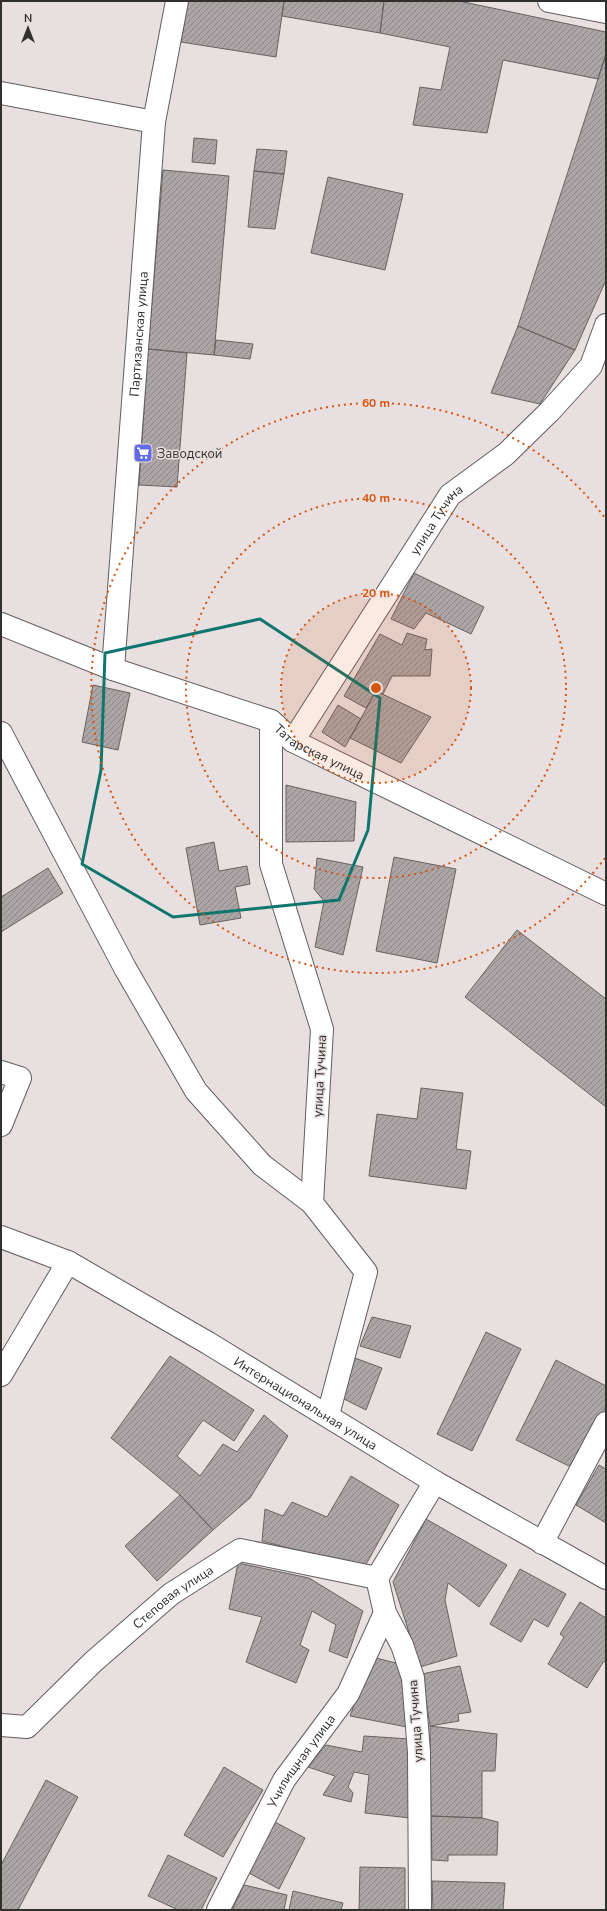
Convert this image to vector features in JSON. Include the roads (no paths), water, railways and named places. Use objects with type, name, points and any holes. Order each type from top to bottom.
[{"type":"street","name":"Партизанская улица","points":[[113,669],[154,122],[177,1]]},
{"type":"street","points":[[549,1],[606,12]]},
{"type":"street","points":[[1,93],[154,122]]},
{"type":"street","name":"улица Тучина","points":[[293,741],[450,495],[506,454],[549,412],[591,366],[606,325]]},
{"type":"street","name":"Татарская улица","points":[[1,624],[113,669],[271,721],[293,741],[606,894]]},
{"type":"street","name":"улица Тучина","points":[[271,721],[271,864],[322,1029],[312,1203]]},
{"type":"street","points":[[1,733],[125,968],[196,1091],[262,1165],[312,1203],[366,1272],[328,1415]]},
{"type":"street","points":[[1,1072],[20,1078],[1,1125]]},
{"type":"street","name":"Интернациональная улица","points":[[1,1237],[68,1262],[208,1343],[328,1415],[435,1482],[606,1578]]},
{"type":"street","points":[[1,1375],[68,1262]]},
{"type":"street","points":[[542,1543],[606,1423]]},
{"type":"street","points":[[377,1578],[435,1482]]},
{"type":"street","name":"Степовая улица","points":[[1,1725],[27,1727],[93,1662],[172,1594],[240,1550],[377,1578]]},
{"type":"street","name":"улица Тучина","points":[[377,1578],[385,1613],[402,1645],[413,1678],[419,1752],[420,1910]]},
{"type":"street","name":"Училищная улица","points":[[218,1910],[284,1780],[348,1694],[385,1613]]},
{"type":"place","name":"Заводской","points":[[143,453]]}]
